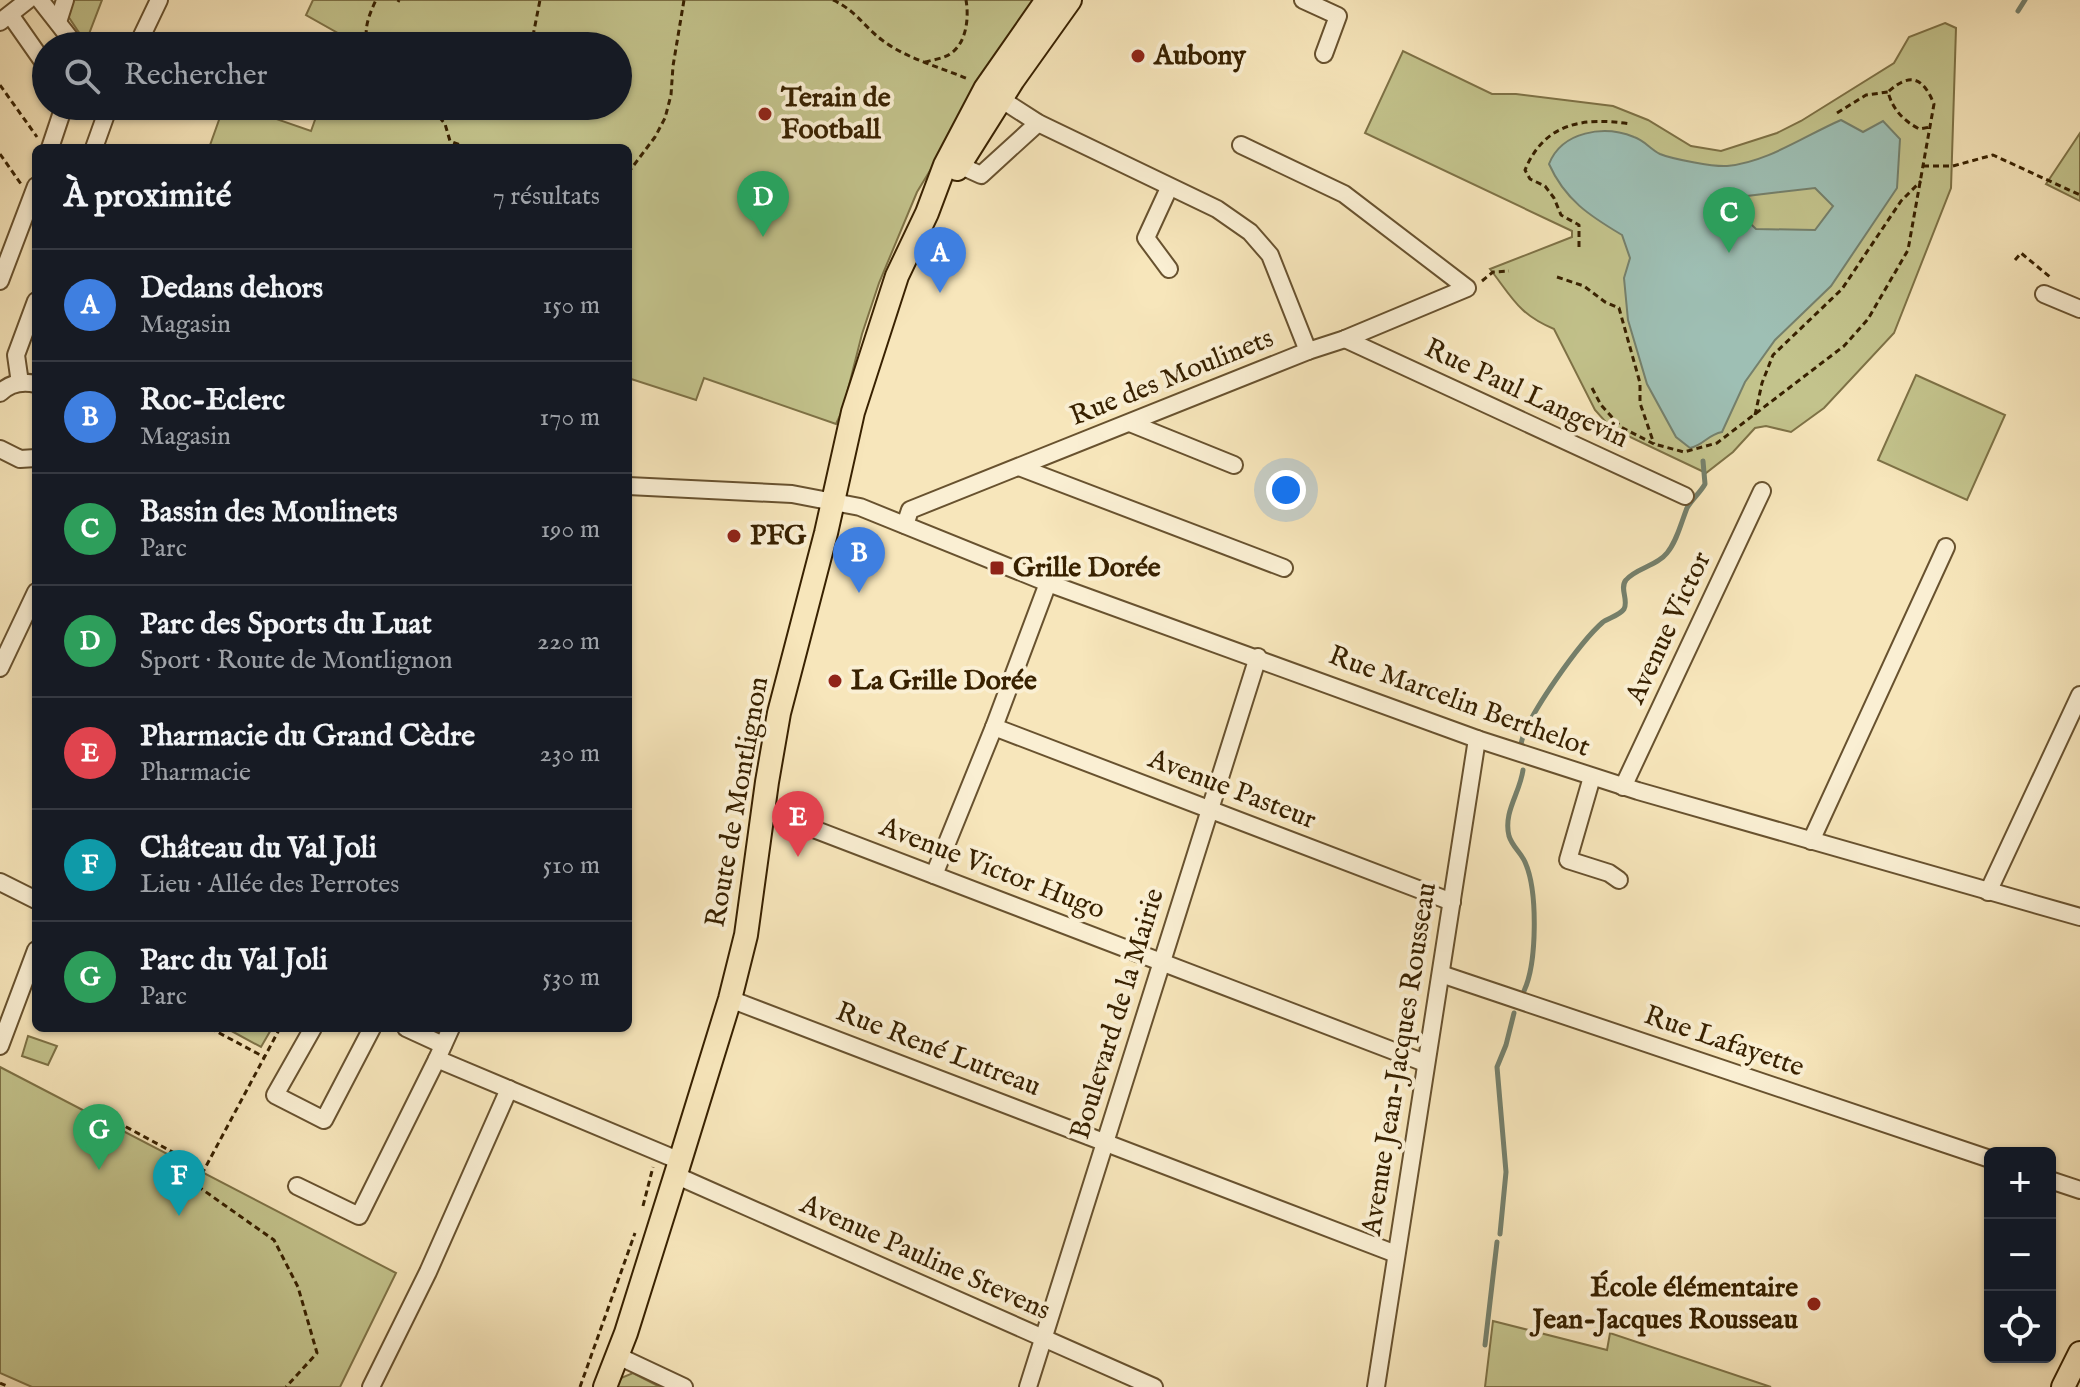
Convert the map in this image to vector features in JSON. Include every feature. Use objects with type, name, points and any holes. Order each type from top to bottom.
[{"type":"main road","name":"Route de Montlignon","points":[[927,213],[959,165],[994,94],[1047,0]]},
{"type":"main road","name":"Route de Montlignon","points":[[605,1387],[618,1356],[730,999],[746,935],[779,713],[853,412],[897,276],[927,213],[945,165],[994,94],[1070,0]]},
{"type":"main road","points":[[2063,1387],[2080,1353]]},
{"type":"street","points":[[28,0],[6,19],[32,50]]},
{"type":"street","points":[[40,0],[66,32]]},
{"type":"street","points":[[58,22],[65,0]]},
{"type":"street","points":[[144,32],[159,0]]},
{"type":"street","points":[[1303,0],[1338,16],[1324,54]]},
{"type":"street","points":[[994,94],[1038,123],[1217,209],[1250,232],[1270,255],[1308,351]]},
{"type":"street","points":[[49,144],[58,120]]},
{"type":"street","points":[[95,144],[104,120]]},
{"type":"street","points":[[959,165],[981,175],[1038,123]]},
{"type":"street","points":[[1241,145],[1344,194],[1475,284]]},
{"type":"street","points":[[1169,188],[1146,238],[1169,269]]},
{"type":"street","points":[[0,281],[32,197]]},
{"type":"street","name":"Rue des Moulinets","points":[[905,525],[910,510],[1345,339],[1475,284]]},
{"type":"street","points":[[2049,295],[2080,309]]},
{"type":"street","points":[[0,393],[5,388],[28,383],[16,355],[32,312]]},
{"type":"street","name":"Rue Paul Langevin","points":[[1345,339],[1685,496]]},
{"type":"street","points":[[1130,423],[1234,465]]},
{"type":"street","points":[[0,452],[31,459]]},
{"type":"street","points":[[1019,467],[1284,568]]},
{"type":"street","name":"Rue Marcelin Berthelot","points":[[632,486],[792,494],[860,507],[1048,583],[1477,739],[1623,787],[2080,917]]},
{"type":"street","name":"Avenue Victor","points":[[1623,787],[1762,491]]},
{"type":"street","points":[[1811,841],[1946,547]]},
{"type":"street","points":[[934,875],[1048,583]]},
{"type":"street","points":[[0,668],[32,600]]},
{"type":"street","name":"Boulevard de la Mairie","points":[[1028,1387],[1258,657]]},
{"type":"street","points":[[1988,892],[2080,695]]},
{"type":"street","name":"Avenue Pasteur","points":[[994,727],[1452,902]]},
{"type":"street","name":"Avenue Jean-Jacques Rousseau","points":[[1376,1387],[1477,739]]},
{"type":"street","points":[[1592,777],[1568,860],[1609,873],[1619,880]]},
{"type":"street","name":"Avenue Victor Hugo","points":[[764,810],[1425,1063]]},
{"type":"street","points":[[0,882],[32,898]]},
{"type":"street","points":[[0,1046],[32,961]]},
{"type":"street","name":"Rue Lafayette","points":[[1441,974],[1984,1157]]},
{"type":"street","name":"Rue René Lutreau","points":[[730,999],[1396,1254]]},
{"type":"street","points":[[311,1032],[275,1095],[324,1120],[370,1032]]},
{"type":"street","name":"Avenue Pauline Stevens","points":[[412,1032],[440,1052],[509,1089],[657,1152],[677,1168],[1042,1339],[1154,1387]]},
{"type":"street","points":[[297,1186],[359,1216],[449,1032]]},
{"type":"street","points":[[371,1387],[428,1272],[509,1089]]},
{"type":"street","points":[[2056,1182],[2080,1190]]},
{"type":"street","points":[[618,1356],[684,1387]]},
{"type":"path","points":[[366,32],[367,19],[376,0]]},
{"type":"path","points":[[534,32],[540,0]]},
{"type":"path","points":[[632,168],[665,118],[684,0]]},
{"type":"path","points":[[833,0],[862,19],[881,39],[994,94]]},
{"type":"path","points":[[925,62],[952,53],[963,36],[969,15],[966,0]]},
{"type":"path","points":[[1592,388],[1601,405],[1621,427],[1654,444],[1684,452],[1717,443],[1844,346],[1868,319],[1908,250],[1934,104],[1927,87],[1913,79],[1901,80],[1888,92],[1866,95],[1837,113]]},
{"type":"path","points":[[0,85],[44,144]]},
{"type":"path","points":[[1888,92],[1891,104],[1905,121],[1919,129],[1930,127]]},
{"type":"path","points":[[442,120],[450,141],[458,144]]},
{"type":"path","points":[[1579,247],[1579,225],[1561,215],[1545,186],[1530,179],[1525,170],[1530,157],[1542,141],[1559,128],[1583,122],[1631,124]]},
{"type":"path","points":[[0,154],[32,190]]},
{"type":"path","points":[[1923,166],[1953,166],[1993,155],[2080,195]]},
{"type":"path","points":[[1755,415],[1762,383],[1773,355],[1842,289],[1901,201],[1921,181]]},
{"type":"path","points":[[2015,260],[2021,253],[2051,278],[2049,295]]},
{"type":"path","points":[[1475,284],[1493,272],[1509,271]]},
{"type":"path","points":[[1557,277],[1584,286],[1619,308],[1640,383],[1640,403],[1654,444]]},
{"type":"path","points":[[217,1032],[264,1057]]},
{"type":"path","points":[[278,1032],[196,1185],[274,1240],[298,1287],[317,1353],[286,1387]]},
{"type":"path","points":[[117,1122],[204,1169]]},
{"type":"path","points":[[642,1212],[657,1152]]},
{"type":"path","points":[[580,1387],[637,1226]]},
{"type":"path","points":[[0,1383],[9,1387]]},
{"type":"green space","points":[[74,0],[102,0],[90,32],[79,32],[68,16]]},
{"type":"green space","points":[[313,0],[1045,0],[978,92],[917,192],[879,283],[836,424],[704,378],[696,400],[632,379],[632,144],[210,144],[219,120],[279,120],[311,131],[315,120],[632,120],[632,32],[336,32],[306,15]]},
{"type":"green space","points":[[1945,23],[1956,28],[1951,188],[1894,333],[1824,408],[1791,432],[1766,426],[1755,428],[1733,452],[1706,473],[1611,428],[1595,410],[1554,329],[1524,311],[1490,269],[1572,237],[1572,231],[1365,133],[1403,51],[1492,94],[1613,106],[1648,120],[1691,146],[1721,151],[1777,133],[1801,121],[1894,63],[1909,37]]},
{"type":"green space","points":[[2080,133],[2080,201],[2046,184]]},
{"type":"green space","points":[[1916,375],[2005,415],[1967,500],[1878,460]]},
{"type":"green space","points":[[233,1032],[270,1032],[261,1047]]},
{"type":"green space","points":[[28,1036],[57,1046],[48,1065],[22,1056]]},
{"type":"green space","points":[[0,1067],[396,1273],[340,1387],[32,1387],[0,1373]]},
{"type":"green space","points":[[1493,1321],[1607,1350],[1610,1333],[1771,1387],[1485,1387]]},
{"type":"green space","points":[[633,1373],[660,1387],[617,1387],[621,1378]]},
{"type":"water","points":[[1841,120],[1863,132],[1883,121],[1900,139],[1897,188],[1831,286],[1775,340],[1745,382],[1722,432],[1690,448],[1676,437],[1647,384],[1628,320],[1624,278],[1630,258],[1622,235],[1580,206],[1563,188],[1549,164],[1555,153],[1574,138],[1610,132],[1638,138],[1666,156],[1703,164],[1742,164],[1771,154]],"holes":[[[1815,188],[1833,206],[1815,230],[1756,229],[1737,211],[1747,196]]]},
{"type":"waterway","points":[[2018,11],[2025,0]]},
{"type":"waterway","points":[[1521,744],[1533,716],[1569,662],[1603,622],[1624,609],[1623,587],[1626,580],[1658,561],[1670,548],[1687,508],[1705,484],[1703,461]]},
{"type":"waterway","points":[[1523,770],[1508,827],[1510,840],[1525,862],[1534,908],[1531,963],[1524,991]]},
{"type":"waterway","points":[[1500,1234],[1506,1172],[1497,1067],[1514,1013]]},
{"type":"waterway","points":[[1485,1345],[1497,1242]]},
{"type":"place","name":"Aubony","points":[[1138,56]]},
{"type":"place","name":"Terain de Football","points":[[765,114]]},
{"type":"place","name":"Parc des Sports du Luat","points":[[763,237]]},
{"type":"place","name":"Bassin des Moulinets","points":[[1729,253]]},
{"type":"place","name":"Dedans dehors","points":[[940,293]]},
{"type":"place","name":"PFG","points":[[734,536]]},
{"type":"place","name":"Grille Dorée","points":[[997,568]]},
{"type":"place","name":"Roc-Eclerc","points":[[859,593]]},
{"type":"place","name":"La Grille Dorée","points":[[835,681]]},
{"type":"place","name":"Pharmacie du Grand Cèdre","points":[[798,857]]},
{"type":"place","name":"Parc du Val Joli","points":[[99,1170]]},
{"type":"place","name":"Château du Val Joli","points":[[179,1216]]},
{"type":"place","name":"École élémentaire Jean-Jacques Rousseau","points":[[1814,1304]]}]
